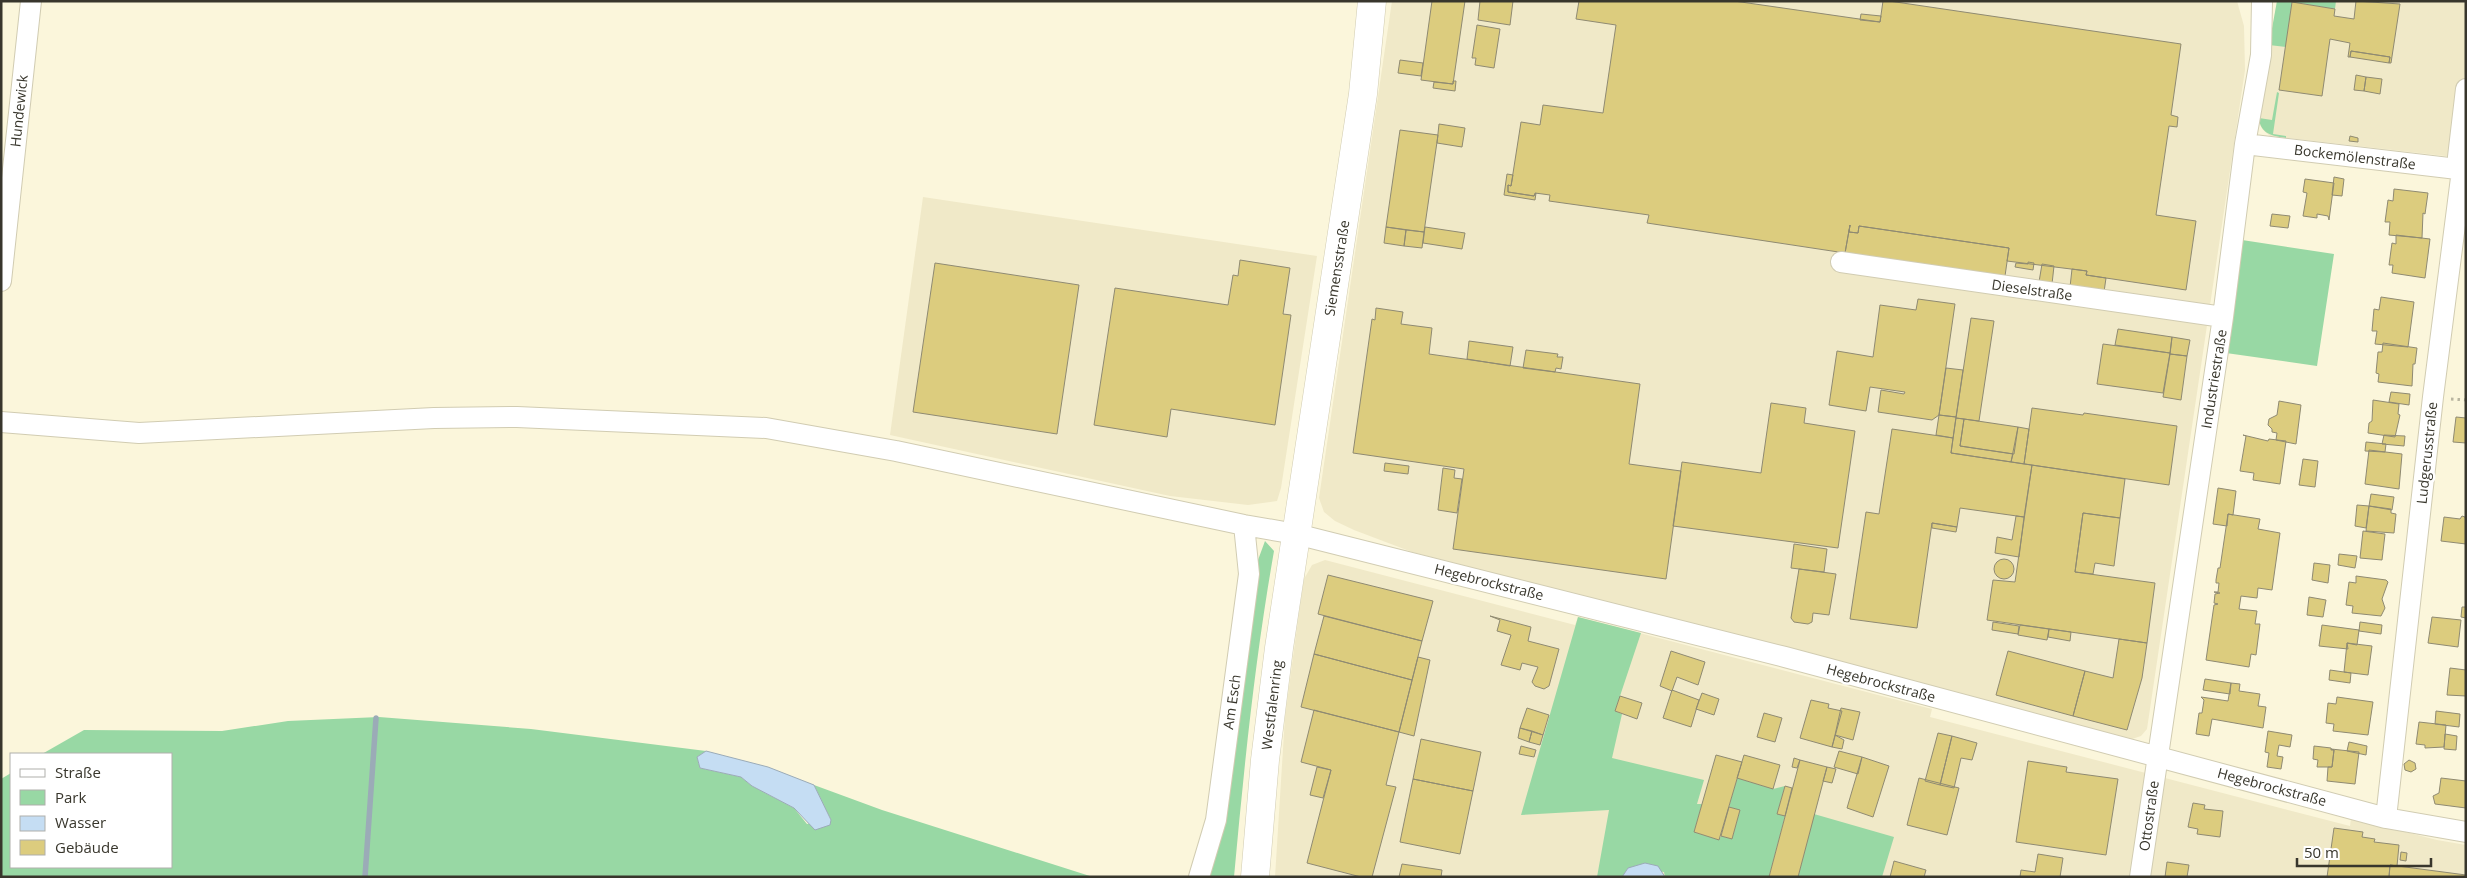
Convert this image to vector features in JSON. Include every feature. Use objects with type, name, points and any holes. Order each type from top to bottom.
[{"type":"street","name":"Hundewick","points":[[1,281],[31,1]]},
{"type":"street","name":"Siemensstraße","points":[[1296,534],[1363,94],[1372,1]]},
{"type":"street","name":"Industriestraße","points":[[2157,756],[2223,317],[2245,144],[2261,55],[2262,1]]},
{"type":"street","name":"Ludgerusstraße","points":[[2386,818],[2434,397],[2464,170],[2458,156],[2466,90]]},
{"type":"street","name":"Bockemölenstraße","points":[[2245,144],[2464,170]]},
{"type":"street","name":"Dieselstraße","points":[[1841,262],[2223,317]]},
{"type":"street","name":"Hegebrockstraße","points":[[1,422],[46,427],[139,432],[434,418],[517,417],[766,428],[896,451],[1244,525],[1296,534],[1785,657],[2386,818],[2466,832]]},
{"type":"street","name":"Am Esch","points":[[1199,877],[1216,820],[1249,574],[1244,525]]},
{"type":"street","name":"Westfalenring","points":[[1255,877],[1265,760],[1296,534]]},
{"type":"street","name":"Ottostraße","points":[[2140,877],[2157,756]]},
{"type":"shaded area","points":[[1392,1],[2237,1],[2244,26],[2245,70],[2147,729],[2141,736],[2132,739],[1412,552],[1354,530],[1335,521],[1324,512],[1319,498]]},
{"type":"shaded area","points":[[2277,1],[2466,1],[2466,64],[2454,157],[2270,136],[2263,130],[2258,121]]},
{"type":"shaded area","points":[[923,197],[1317,256],[1281,488],[1277,501],[1248,505],[1170,496],[890,435]]},
{"type":"shaded area","points":[[1325,560],[1575,625],[1578,617],[1932,709],[1930,717],[2350,826],[2351,818],[2437,840],[2466,845],[2466,877],[1275,877],[1285,717],[1304,579],[1312,565]]},
{"type":"green space","points":[[2277,1],[2336,1],[2335,9],[2292,2],[2286,47],[2269,45]]},
{"type":"green space","points":[[2277,92],[2279,93],[2273,134],[2286,136],[2286,138],[2276,136],[2265,131],[2259,118],[2272,120]]},
{"type":"green space","points":[[2242,240],[2334,254],[2317,366],[2226,353]]},
{"type":"green space","points":[[1265,541],[1274,551],[1251,713],[1234,877],[1202,877],[1222,820],[1258,560]]},
{"type":"green space","points":[[1578,617],[1641,633],[1615,711],[1622,714],[1612,758],[1704,780],[1697,804],[1702,804],[1694,832],[1719,840],[1721,836],[1732,839],[1740,810],[1729,807],[1737,778],[1773,789],[1785,786],[1777,814],[1785,816],[1769,877],[1665,877],[1664,872],[1628,868],[1622,877],[1597,877],[1609,810],[1521,815]]},
{"type":"green space","points":[[379,717],[531,729],[706,751],[697,757],[700,768],[741,777],[752,786],[794,808],[807,824],[831,820],[814,785],[882,810],[1093,877],[1,877],[1,779],[10,774],[10,868],[172,868],[172,753],[44,753],[84,730],[222,731],[288,721]]},
{"type":"green space","points":[[1814,814],[1894,837],[1882,877],[1798,877]]},
{"type":"water","points":[[706,751],[768,767],[814,785],[831,820],[830,825],[815,830],[794,808],[752,786],[741,777],[700,768],[697,757]]},
{"type":"water","points":[[1645,863],[1658,866],[1665,877],[1622,877],[1628,868]]},
{"type":"building","points":[[1432,1],[1465,1],[1453,84],[1421,80]]},
{"type":"building","points":[[1480,1],[1513,1],[1510,25],[1478,20]]},
{"type":"building","points":[[1579,1],[1734,1],[1880,22],[1883,1],[1889,1],[2181,44],[2171,115],[2178,117],[2177,127],[2169,126],[2156,215],[2196,221],[2186,290],[2086,275],[2087,271],[2007,261],[2009,248],[1859,226],[1858,233],[1849,232],[1850,225],[1845,253],[1647,223],[1649,215],[1549,201],[1550,195],[1535,193],[1534,196],[1508,192],[1508,185],[1511,186],[1521,122],[1540,125],[1543,105],[1603,113],[1616,25],[1576,19]]},
{"type":"building","points":[[2356,1],[2400,4],[2391,63],[2389,63],[2390,57],[2351,51],[2350,57],[2348,57],[2350,43],[2330,39],[2322,96],[2279,90],[2292,2],[2335,9],[2334,16],[2354,19]]},
{"type":"building","points":[[1861,14],[1881,16],[1880,22],[1860,20]]},
{"type":"building","points":[[1477,25],[1500,29],[1494,68],[1475,65],[1476,58],[1472,58]]},
{"type":"building","points":[[2351,51],[2390,57],[2389,63],[2350,57]]},
{"type":"building","points":[[1400,60],[1423,63],[1421,76],[1398,73]]},
{"type":"building","points":[[2356,75],[2366,77],[2364,91],[2354,90]]},
{"type":"building","points":[[2366,77],[2382,79],[2380,94],[2364,91]]},
{"type":"building","points":[[1453,81],[1456,81],[1455,91],[1433,88],[1434,82],[1453,84]]},
{"type":"building","points":[[1439,124],[1465,128],[1462,147],[1437,143]]},
{"type":"building","points":[[1400,130],[1438,135],[1424,232],[1386,227]]},
{"type":"building","points":[[2350,136],[2358,138],[2358,142],[2349,141]]},
{"type":"building","points":[[1507,174],[1513,175],[1511,186],[1508,185],[1508,192],[1534,196],[1536,193],[1535,200],[1504,195]]},
{"type":"building","points":[[2334,177],[2344,179],[2342,196],[2332,195]]},
{"type":"building","points":[[2305,179],[2334,183],[2329,220],[2328,216],[2317,214],[2317,218],[2303,216],[2307,193],[2303,192]]},
{"type":"building","points":[[2394,189],[2428,193],[2425,214],[2423,213],[2422,238],[2389,235],[2390,222],[2385,222],[2388,200],[2393,201]]},
{"type":"building","points":[[2272,214],[2290,216],[2288,228],[2270,226]]},
{"type":"building","points":[[1850,225],[1849,232],[1858,233],[1859,226],[2009,248],[2005,276],[1845,253]]},
{"type":"building","points":[[1386,227],[1406,230],[1404,246],[1384,243]]},
{"type":"building","points":[[1425,227],[1465,233],[1462,249],[1423,243]]},
{"type":"building","points":[[1406,230],[1424,232],[1422,248],[1404,246]]},
{"type":"building","points":[[2396,235],[2430,239],[2425,278],[2392,273],[2393,265],[2389,265],[2392,243],[2396,244]]},
{"type":"building","points":[[1240,260],[1290,268],[1283,314],[1291,315],[1275,425],[1171,409],[1167,437],[1094,425],[1115,288],[1228,305],[1233,275],[1238,276]]},
{"type":"building","points":[[2028,262],[2034,263],[2033,270],[2015,267],[2016,263],[2028,264]]},
{"type":"building","points":[[935,263],[1079,285],[1057,434],[913,412]]},
{"type":"building","points":[[2042,264],[2054,266],[2052,284],[2039,282]]},
{"type":"building","points":[[2072,269],[2087,271],[2086,275],[2106,278],[2104,292],[2070,287]]},
{"type":"building","points":[[2381,297],[2414,302],[2408,347],[2375,344],[2377,331],[2372,331],[2374,309],[2379,310]]},
{"type":"building","points":[[1918,299],[1955,304],[1939,415],[1932,420],[1878,412],[1881,390],[1904,394],[1905,392],[1870,387],[1866,411],[1829,405],[1837,351],[1873,357],[1880,305],[1916,310]]},
{"type":"building","points":[[1376,308],[1403,312],[1401,324],[1432,328],[1429,354],[1640,384],[1629,464],[1681,471],[1666,579],[1453,549],[1464,469],[1353,453],[1372,319],[1375,320]]},
{"type":"building","points":[[1971,318],[1994,321],[1979,421],[1956,418]]},
{"type":"building","points":[[2118,329],[2172,337],[2170,353],[2115,345]]},
{"type":"building","points":[[2172,337],[2190,340],[2187,356],[2170,354]]},
{"type":"building","points":[[1469,341],[1513,347],[1510,366],[1467,359]]},
{"type":"building","points":[[2383,343],[2417,348],[2415,364],[2413,364],[2412,386],[2378,382],[2379,374],[2376,373],[2378,352],[2382,352]]},
{"type":"building","points":[[2103,344],[2170,353],[2163,393],[2097,384]]},
{"type":"building","points":[[1526,350],[1558,354],[1557,357],[1563,357],[1561,369],[1556,368],[1555,372],[1523,368]]},
{"type":"building","points":[[2170,354],[2187,356],[2181,400],[2163,397]]},
{"type":"building","points":[[1946,368],[1963,370],[1956,417],[1939,415]]},
{"type":"building","points":[[2391,392],[2410,394],[2409,405],[2389,402]]},
{"type":"building","points":[[2373,400],[2399,404],[2398,414],[2400,415],[2395,437],[2368,433],[2369,423],[2372,421]]},
{"type":"building","points":[[2279,401],[2301,405],[2296,444],[2276,440],[2277,433],[2272,432],[2268,425],[2269,419],[2277,415]]},
{"type":"building","points":[[1771,403],[1806,408],[1804,423],[1855,431],[1838,548],[1673,526],[1682,462],[1761,473]]},
{"type":"building","points":[[2032,408],[2177,426],[2169,485],[2024,464]]},
{"type":"building","points":[[1939,415],[1956,417],[1953,438],[1936,435]]},
{"type":"building","points":[[2456,417],[2466,418],[2466,443],[2453,442]]},
{"type":"building","points":[[1956,418],[1964,419],[1960,446],[2013,454],[2011,462],[1951,453]]},
{"type":"building","points":[[1964,419],[2018,427],[2014,454],[1960,446]]},
{"type":"building","points":[[2018,427],[2029,429],[2024,464],[2011,462]]},
{"type":"building","points":[[1892,429],[1953,438],[1951,453],[2032,465],[2024,517],[1960,508],[1957,527],[1932,523],[1917,628],[1850,619],[1866,512],[1879,514]]},
{"type":"building","points":[[2243,435],[2268,441],[2269,439],[2286,441],[2280,484],[2253,480],[2254,473],[2240,471],[2246,436]]},
{"type":"building","points":[[2384,435],[2405,436],[2404,446],[2382,444]]},
{"type":"building","points":[[2366,442],[2386,444],[2385,452],[2365,451]]},
{"type":"building","points":[[2369,450],[2402,454],[2399,489],[2365,484]]},
{"type":"building","points":[[2303,459],[2318,461],[2315,487],[2299,485]]},
{"type":"building","points":[[1385,463],[1409,466],[1408,474],[1384,471]]},
{"type":"building","points":[[2032,465],[2125,479],[2120,518],[2083,513],[2075,572],[2155,583],[2147,643],[1987,620],[1993,580],[2015,582]]},
{"type":"building","points":[[1443,468],[1455,470],[1454,478],[1462,479],[1457,513],[1438,510]]},
{"type":"building","points":[[2218,488],[2236,491],[2233,515],[2228,514],[2227,526],[2213,524]]},
{"type":"building","points":[[2371,494],[2394,497],[2392,510],[2369,506]]},
{"type":"building","points":[[2357,505],[2369,506],[2366,528],[2355,526]]},
{"type":"building","points":[[2369,506],[2391,509],[2391,513],[2396,514],[2394,533],[2366,531]]},
{"type":"building","points":[[2083,513],[2120,518],[2114,566],[2095,563],[2093,574],[2075,572]]},
{"type":"building","points":[[2228,514],[2260,519],[2258,529],[2280,533],[2272,590],[2258,588],[2257,598],[2241,596],[2239,609],[2257,611],[2255,624],[2260,624],[2256,655],[2251,654],[2249,667],[2206,660],[2214,605],[2218,604],[2214,603],[2215,594],[2220,593],[2214,592],[2218,592],[2219,583],[2216,583],[2216,580],[2218,568],[2220,568]]},
{"type":"building","points":[[2016,516],[2024,517],[2019,557],[1995,553],[1997,537],[2012,540]]},
{"type":"building","points":[[2462,516],[2466,520],[2466,544],[2441,541],[2444,517],[2460,519]]},
{"type":"building","points":[[1932,523],[1957,527],[1956,532],[1932,528]]},
{"type":"building","points":[[2363,531],[2385,534],[2382,560],[2360,558]]},
{"type":"building","points":[[1794,544],[1827,549],[1824,572],[1791,568]]},
{"type":"building","points":[[2339,554],[2357,556],[2355,568],[2338,565]]},
{"type":"building","points":[[2000,559],[2008,559],[2014,565],[2014,573],[2008,579],[2000,579],[1994,573],[1994,565]]},
{"type":"building","points":[[2314,563],[2330,565],[2328,583],[2312,580]]},
{"type":"building","points":[[1799,569],[1836,574],[1829,615],[1813,613],[1812,622],[1808,624],[1794,622],[1791,618]]},
{"type":"building","points":[[1328,575],[1433,601],[1422,641],[1318,614]]},
{"type":"building","points":[[2356,576],[2386,580],[2388,582],[2382,599],[2385,608],[2381,616],[2352,613],[2353,606],[2346,605],[2349,582],[2356,583]]},
{"type":"building","points":[[2309,597],[2326,600],[2323,617],[2307,615]]},
{"type":"building","points":[[2462,607],[2466,607],[2466,618],[2461,617]]},
{"type":"building","points":[[1324,616],[1422,641],[1412,680],[1314,654]]},
{"type":"building","points":[[1490,616],[1531,627],[1528,641],[1559,649],[1549,686],[1544,689],[1535,686],[1532,682],[1538,667],[1522,663],[1520,670],[1501,665],[1511,635],[1497,631],[1500,620]]},
{"type":"building","points":[[2432,617],[2461,620],[2458,647],[2428,643]]},
{"type":"building","points":[[1993,622],[2019,626],[2018,634],[1992,630]]},
{"type":"building","points":[[2360,622],[2382,625],[2381,634],[2359,631]]},
{"type":"building","points":[[2020,625],[2049,629],[2047,640],[2018,635]]},
{"type":"building","points":[[2322,625],[2359,630],[2357,645],[2347,643],[2348,649],[2319,646]]},
{"type":"building","points":[[2049,629],[2071,632],[2070,641],[2048,637]]},
{"type":"building","points":[[2119,639],[2147,643],[2142,678],[2127,730],[2073,716],[2085,671],[2113,678]]},
{"type":"building","points":[[2347,643],[2372,646],[2368,675],[2344,672]]},
{"type":"building","points":[[1671,651],[1705,662],[1698,685],[1677,677],[1672,691],[1660,686]]},
{"type":"building","points":[[2008,651],[2085,671],[2073,716],[1996,695]]},
{"type":"building","points":[[1314,654],[1412,680],[1399,732],[1301,707]]},
{"type":"building","points":[[1418,657],[1430,660],[1414,736],[1399,732]]},
{"type":"building","points":[[2450,668],[2466,670],[2466,696],[2447,695]]},
{"type":"building","points":[[2330,670],[2351,673],[2350,683],[2329,680]]},
{"type":"building","points":[[2205,679],[2231,683],[2230,694],[2203,690]]},
{"type":"building","points":[[2231,683],[2240,684],[2239,691],[2260,694],[2258,706],[2266,707],[2263,728],[2212,719],[2209,736],[2196,734],[2199,713],[2202,713],[2204,700],[2201,697],[2228,701]]},
{"type":"building","points":[[1672,690],[1699,700],[1691,727],[1663,718]]},
{"type":"building","points":[[1702,693],[1719,699],[1714,715],[1696,709]]},
{"type":"building","points":[[1620,696],[1642,703],[1637,719],[1615,711]]},
{"type":"building","points":[[2337,697],[2373,702],[2368,735],[2333,731],[2334,724],[2326,723],[2328,703],[2336,704]]},
{"type":"building","points":[[1811,700],[1829,704],[1828,708],[1842,711],[1832,747],[1800,738]]},
{"type":"building","points":[[1527,708],[1549,715],[1543,735],[1520,728]]},
{"type":"building","points":[[1841,708],[1860,712],[1853,740],[1835,735]]},
{"type":"building","points":[[1314,710],[1399,732],[1386,785],[1396,787],[1372,877],[1361,877],[1307,863],[1331,770],[1301,762]]},
{"type":"building","points":[[2436,711],[2460,714],[2459,727],[2435,724]]},
{"type":"building","points":[[1764,713],[1782,718],[1775,742],[1757,737]]},
{"type":"building","points":[[2419,722],[2446,725],[2444,747],[2425,748],[2425,745],[2416,744]]},
{"type":"building","points":[[1520,728],[1532,731],[1529,742],[1518,738]]},
{"type":"building","points":[[1532,731],[1543,735],[1540,745],[1529,742]]},
{"type":"building","points":[[2268,731],[2292,735],[2290,747],[2279,745],[2277,756],[2283,757],[2281,769],[2267,767],[2269,753],[2265,752]]},
{"type":"building","points":[[1938,733],[1952,736],[1940,785],[1925,781]]},
{"type":"building","points":[[2445,734],[2457,736],[2456,750],[2444,749]]},
{"type":"building","points":[[1835,735],[1844,740],[1842,749],[1832,747]]},
{"type":"building","points":[[1952,736],[1977,743],[1972,760],[1961,758],[1954,788],[1940,785]]},
{"type":"building","points":[[1421,739],[1481,752],[1473,791],[1413,779]]},
{"type":"building","points":[[2349,742],[2367,746],[2366,755],[2347,751]]},
{"type":"building","points":[[1521,746],[1536,750],[1534,757],[1519,754]]},
{"type":"building","points":[[2314,746],[2334,750],[2332,767],[2317,767],[2318,760],[2313,759]]},
{"type":"building","points":[[2331,749],[2359,752],[2355,784],[2327,781],[2328,767],[2332,767],[2334,750]]},
{"type":"building","points":[[1839,751],[1862,757],[1858,774],[1834,767]]},
{"type":"building","points":[[1716,755],[1742,762],[1719,840],[1694,832]]},
{"type":"building","points":[[1744,755],[1780,765],[1773,789],[1737,778]]},
{"type":"building","points":[[1862,757],[1889,766],[1873,817],[1847,808]]},
{"type":"building","points":[[1794,758],[1800,760],[1797,768],[1792,767]]},
{"type":"building","points":[[1800,760],[1827,767],[1798,877],[1769,877]]},
{"type":"building","points":[[2409,760],[2415,763],[2416,769],[2411,772],[2405,770],[2404,764]]},
{"type":"building","points":[[2028,761],[2067,767],[2066,772],[2118,779],[2106,855],[2016,842]]},
{"type":"building","points":[[1317,767],[1331,770],[1323,798],[1310,795]]},
{"type":"building","points":[[1827,767],[1836,769],[1832,783],[1823,781]]},
{"type":"building","points":[[1919,778],[1959,788],[1947,835],[1907,825]]},
{"type":"building","points":[[2441,778],[2466,781],[2466,808],[2435,804],[2433,796],[2439,793]]},
{"type":"building","points":[[1413,779],[1473,791],[1460,854],[1400,842]]},
{"type":"building","points":[[1785,786],[1792,788],[1785,816],[1777,814]]},
{"type":"building","points":[[2193,803],[2205,805],[2204,809],[2223,811],[2220,837],[2197,834],[2198,829],[2188,827]]},
{"type":"building","points":[[1729,807],[1740,810],[1732,839],[1721,836]]},
{"type":"building","points":[[2334,828],[2363,832],[2362,837],[2375,839],[2374,842],[2399,845],[2397,866],[2390,865],[2389,877],[2327,877]]},
{"type":"building","points":[[2401,852],[2407,853],[2406,861],[2400,860]]},
{"type":"building","points":[[2038,854],[2063,858],[2060,877],[2020,877],[2021,870],[2035,872]]},
{"type":"building","points":[[1894,861],[1926,870],[1924,877],[1890,877]]},
{"type":"building","points":[[2167,862],[2189,865],[2187,877],[2165,877]]},
{"type":"building","points":[[1402,864],[1442,870],[1441,877],[1399,877]]},
{"type":"building","points":[[2390,865],[2466,875],[2466,877],[2389,877]]},
{"type":"waterway","points":[[365,877],[376,718]]}]
